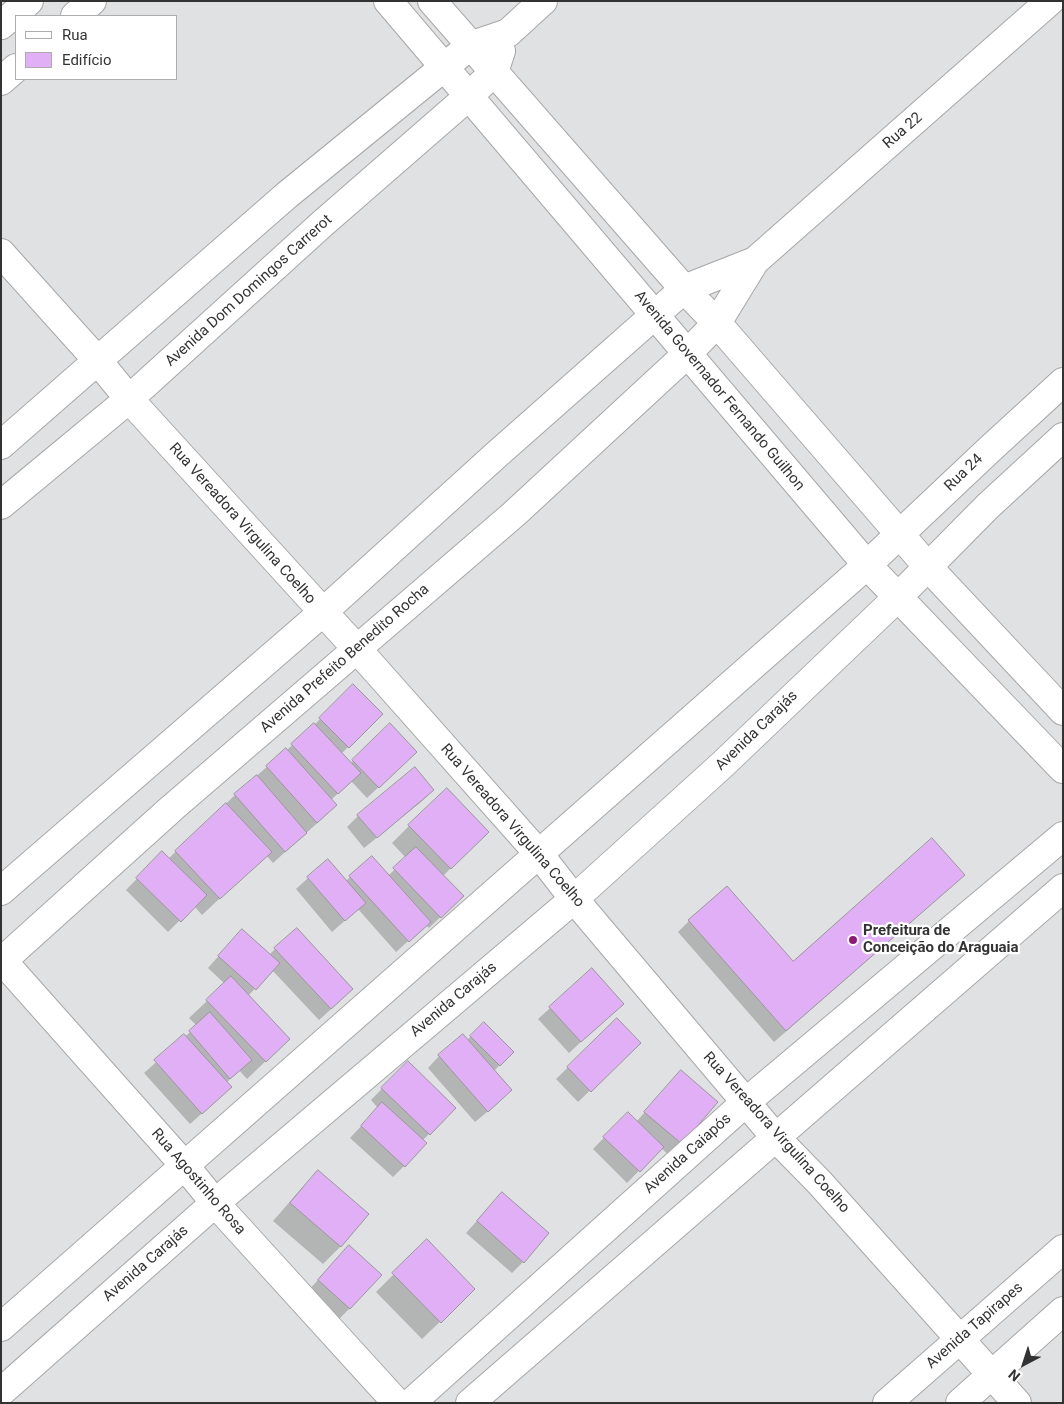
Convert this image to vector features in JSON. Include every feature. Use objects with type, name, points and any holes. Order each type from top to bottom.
[{"type":"street","points":[[1,25],[29,1]]},
{"type":"street","points":[[76,15],[92,1]]},
{"type":"street","name":"Avenida Governador Fernando Guilhon","points":[[388,1],[867,565],[1063,769]]},
{"type":"street","points":[[432,1],[684,290],[718,323],[928,567],[1063,711]]},
{"type":"street","points":[[1,445],[287,195],[470,46],[508,33],[543,1]]},
{"type":"street","name":"Rua 22","points":[[687,354],[718,323],[755,261],[1050,1]]},
{"type":"street","points":[[494,72],[508,33]]},
{"type":"street","points":[[1,81],[15,69]]},
{"type":"street","name":"Avenida Dom Domingos Carrerot","points":[[1,505],[129,399],[322,224],[494,72]]},
{"type":"street","name":"Rua Vereadora Virgulina Coelho","points":[[1,253],[98,361],[129,399],[358,649],[539,854],[574,899],[776,1138],[820,1183],[1017,1403]]},
{"type":"street","name":"Rua 22","points":[[655,315],[684,290],[755,261]]},
{"type":"street","points":[[1,891],[323,612],[495,456],[655,315]]},
{"type":"street","name":"Avenida Prefeito Benedito Rocha","points":[[2,960],[172,808],[514,514],[687,354]]},
{"type":"street","name":"Rua 24","points":[[867,565],[1063,382]]},
{"type":"street","points":[[897,598],[988,506],[1063,437]]},
{"type":"street","points":[[1,1327],[867,565]]},
{"type":"street","name":"Avenida Carajás","points":[[1,1392],[215,1203],[574,899],[722,765],[897,598]]},
{"type":"street","name":"Avenida Caiapós","points":[[411,1403],[746,1102],[1063,836]]},
{"type":"street","points":[[470,1403],[1063,888]]},
{"type":"street","name":"Rua Agostinho Rosa","points":[[2,960],[185,1166],[215,1203],[397,1403]]},
{"type":"street","name":"Avenida Tapirapes","points":[[887,1403],[1063,1249]]},
{"type":"street","points":[[960,1403],[1063,1311]]},
{"type":"building","points":[[353,684],[383,714],[349,748],[319,718]]},
{"type":"building","points":[[314,723],[361,773],[338,794],[291,744]]},
{"type":"building","points":[[390,723],[417,752],[379,788],[352,760]]},
{"type":"building","points":[[286,748],[337,805],[317,823],[266,766]]},
{"type":"building","points":[[415,767],[434,790],[377,838],[357,815]]},
{"type":"building","points":[[257,775],[307,833],[285,852],[234,794]]},
{"type":"building","points":[[447,788],[489,832],[451,869],[408,825]]},
{"type":"building","points":[[226,803],[272,852],[220,899],[175,851]]},
{"type":"building","name":"Prefeitura de Conceição do Araguaia","points":[[932,838],[965,875],[786,1031],[688,920],[727,886],[793,961]]},
{"type":"building","points":[[416,847],[464,896],[441,918],[393,868]]},
{"type":"building","points":[[162,851],[207,895],[181,922],[136,878]]},
{"type":"building","points":[[372,856],[431,922],[409,942],[349,876]]},
{"type":"building","points":[[328,859],[366,903],[345,921],[307,877]]},
{"type":"building","points":[[297,928],[353,989],[331,1009],[274,948]]},
{"type":"building","points":[[242,929],[280,963],[256,990],[218,956]]},
{"type":"building","points":[[592,968],[624,1004],[581,1042],[549,1007]]},
{"type":"building","points":[[231,976],[290,1039],[266,1062],[206,1000]]},
{"type":"building","points":[[210,1012],[252,1060],[230,1079],[189,1031]]},
{"type":"building","points":[[617,1018],[641,1043],[591,1092],[567,1067]]},
{"type":"building","points":[[484,1022],[514,1052],[500,1066],[470,1036]]},
{"type":"building","points":[[184,1034],[232,1087],[202,1114],[154,1060]]},
{"type":"building","points":[[463,1034],[512,1090],[488,1112],[438,1055]]},
{"type":"building","points":[[408,1061],[456,1108],[430,1135],[381,1088]]},
{"type":"building","points":[[681,1070],[718,1102],[682,1144],[644,1112]]},
{"type":"building","points":[[382,1102],[427,1143],[405,1167],[361,1126]]},
{"type":"building","points":[[628,1112],[664,1147],[640,1172],[603,1137]]},
{"type":"building","points":[[318,1170],[369,1214],[341,1247],[290,1203]]},
{"type":"building","points":[[502,1192],[549,1233],[524,1263],[477,1221]]},
{"type":"building","points":[[427,1239],[475,1289],[441,1323],[392,1273]]},
{"type":"building","points":[[349,1245],[382,1275],[350,1309],[318,1280]]},
{"type":"place","name":"Prefeitura de Conceição do Araguaia","points":[[853,940]]}]
